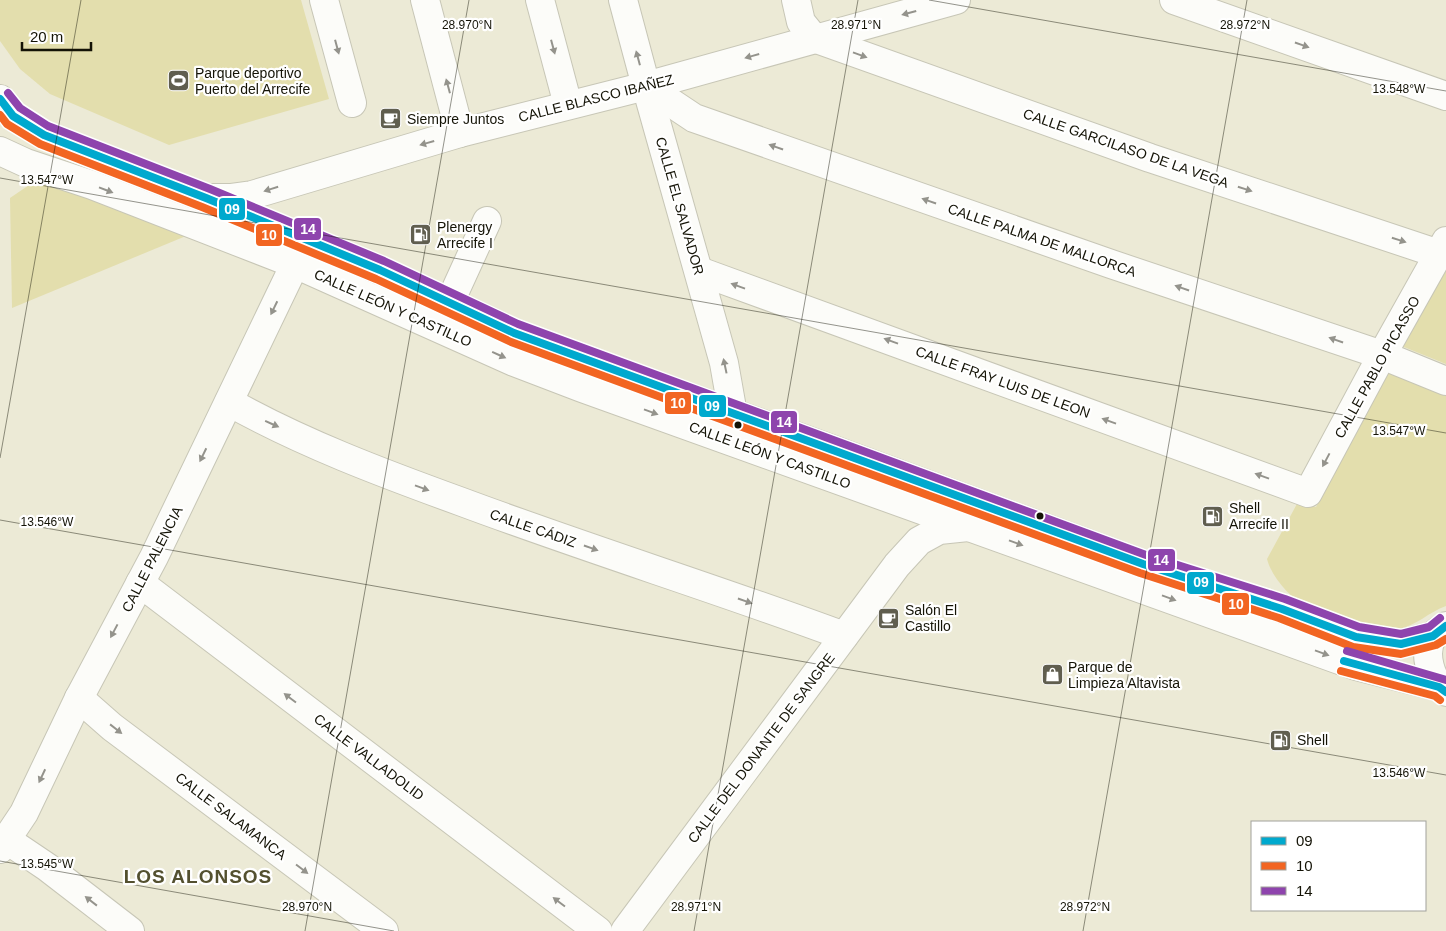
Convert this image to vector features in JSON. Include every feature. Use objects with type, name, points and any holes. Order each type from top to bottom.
[{"type":"street","points":[[324,0],[352,103]]},
{"type":"street","points":[[425,0],[460,133]]},
{"type":"street","points":[[540,0],[568,104]]},
{"type":"street","name":"CALLE EL SALVADOR","points":[[623,0],[724,363],[734,414]]},
{"type":"street","points":[[796,0],[801,22],[814,38]]},
{"type":"street","name":"CALLE BLASCO IBAÑEZ","points":[[206,198],[230,198],[252,195],[460,133],[568,104],[646,86],[956,0]]},
{"type":"street","points":[[1174,0],[1446,96]]},
{"type":"street","name":"CALLE GARCILASO DE LA VEGA","points":[[814,38],[1150,158],[1443,248]]},
{"type":"street","name":"CALLE PALMA DE MALLORCA","points":[[646,86],[694,118],[1111,264],[1382,355],[1446,381]]},
{"type":"street","name":"CALLE LEÓN Y CASTILLO","points":[[0,98],[13,116],[44,136],[206,198],[380,270],[514,333],[1143,564],[1282,609],[1356,637],[1401,644],[1440,631]]},
{"type":"street","name":"CALLE LEÓN Y CASTILLO","points":[[0,151],[26,163],[92,185],[295,264],[514,362],[1356,666],[1443,689]]},
{"type":"street","points":[[0,173],[7,166],[26,163]]},
{"type":"street","points":[[450,302],[487,221]]},
{"type":"street","name":"CALLE PABLO PICASSO","points":[[1308,493],[1382,355],[1443,248]]},
{"type":"street","name":"CALLE PALENCIA","points":[[3,844],[24,813],[79,698],[154,557],[295,264]]},
{"type":"street","name":"CALLE FRAY LUIS DE LEON","points":[[699,271],[1308,493]]},
{"type":"street","name":"CALLE CÁDIZ","points":[[229,402],[254,416],[378,472],[526,526],[844,636]]},
{"type":"street","name":"CALLE DEL DONANTE DE SANGRE","points":[[890,498],[906,516],[908,535],[897,566]]},
{"type":"street","name":"CALLE DEL DONANTE DE SANGRE","points":[[625,931],[897,566],[919,541],[939,530],[970,526]]},
{"type":"street","name":"CALLE VALLADOLID","points":[[140,583],[598,931]]},
{"type":"street","points":[[1440,631],[1428,649],[1431,672],[1443,689]]},
{"type":"street","name":"CALLE SALAMANCA","points":[[79,698],[112,727],[384,931]]},
{"type":"street","points":[[3,844],[47,867],[130,931]]},
{"type":"shaded area","name":"Parque deportivo Puerto del Arrecife","points":[[0,0],[301,0],[329,99],[169,145],[50,94],[20,69],[0,41]]},
{"type":"shaded area","points":[[38,179],[186,236],[12,308],[10,198]]},
{"type":"shaded area","points":[[1446,255],[1446,364],[1399,345]]},
{"type":"shaded area","points":[[1387,372],[1446,388],[1446,606],[1411,625],[1391,630],[1371,629],[1313,610],[1302,604],[1283,587],[1273,573],[1267,559],[1298,502],[1316,507]]},
{"type":"transit line","name":"14","points":[[8,93],[20,108],[48,126],[210,189],[384,261],[518,324],[1146,555],[1285,599],[1359,627],[1401,634],[1429,627],[1440,618]]},
{"type":"transit line","name":"09","points":[[0,99],[13,116],[44,135],[206,198],[380,270],[514,333],[1143,564],[1282,609],[1356,637],[1401,644],[1433,636],[1446,626]]},
{"type":"transit line","name":"10","points":[[0,115],[7,124],[40,144],[202,207],[376,279],[511,342],[1140,573],[1279,618],[1353,647],[1401,654],[1436,645],[1446,639]]},
{"type":"transit line","name":"14","points":[[1347,651],[1446,680]]},
{"type":"transit line","name":"09","points":[[1344,661],[1439,687],[1446,692]]},
{"type":"transit line","name":"10","points":[[1341,671],[1435,696],[1440,700]]},
{"type":"place","name":"Parque deportivo Puerto del Arrecife","points":[[179,81]]},
{"type":"place","name":"Siempre Juntos","points":[[391,119]]},
{"type":"place","name":"Plenergy Arrecife I","points":[[421,235]]},
{"type":"place","name":"Shell Arrecife II","points":[[1213,516]]},
{"type":"place","name":"Salón El Castillo","points":[[889,618]]},
{"type":"place","name":"Parque de Limpieza Altavista","points":[[1052,675]]},
{"type":"place","name":"Shell","points":[[1281,740]]},
{"type":"district","name":"LOS ALONSOS","points":[[198,876]]}]
